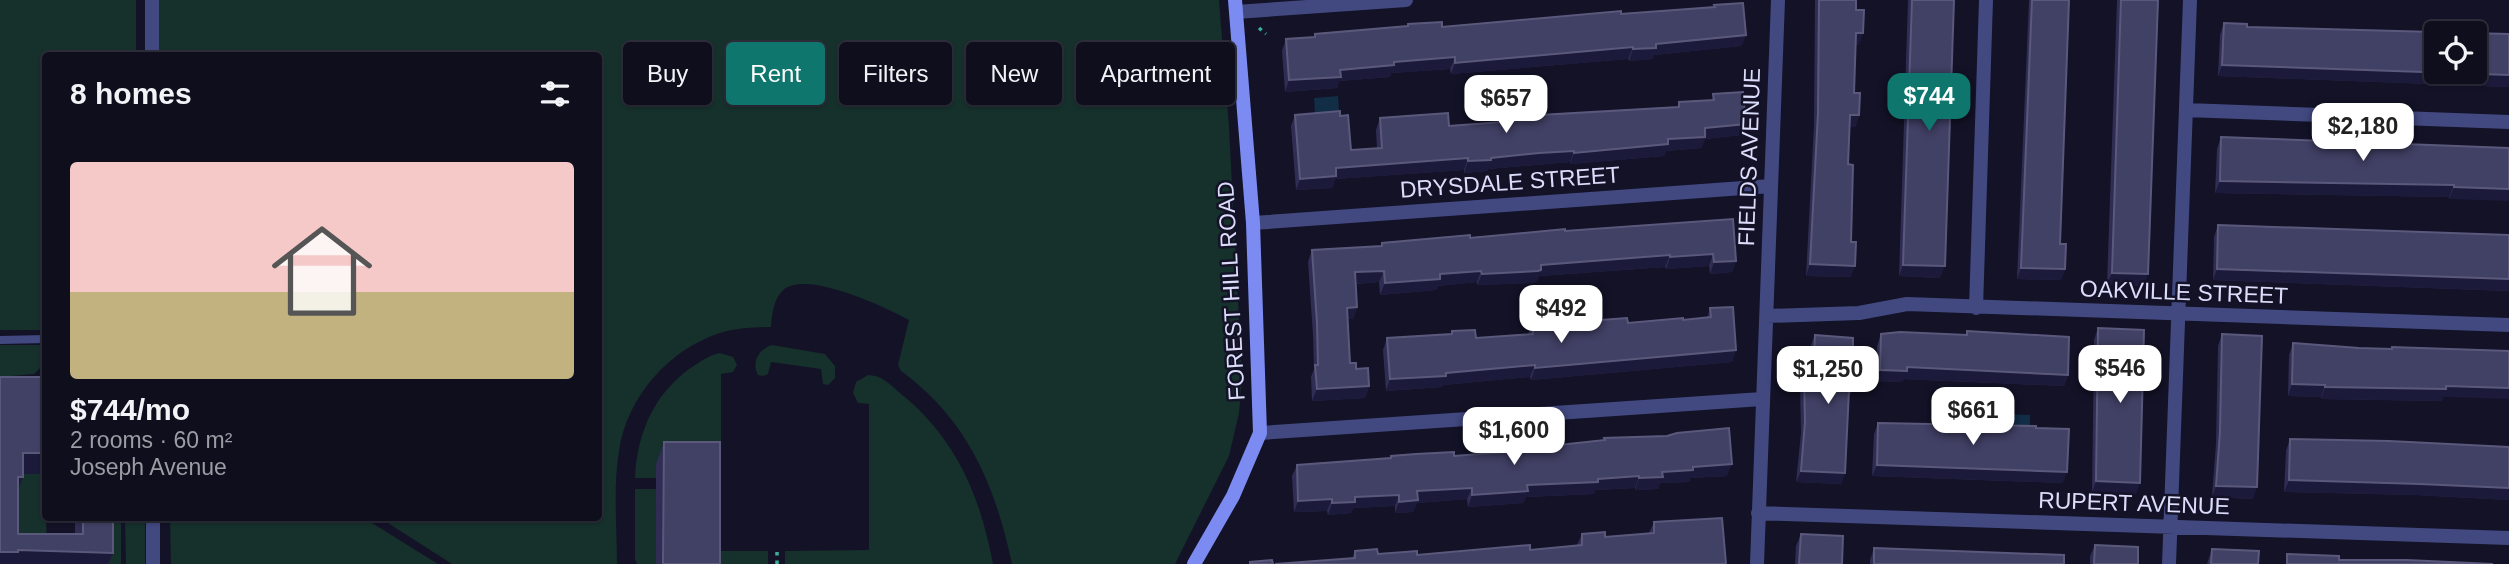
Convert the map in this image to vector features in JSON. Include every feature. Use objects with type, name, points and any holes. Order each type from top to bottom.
[{"type":"street","points":[[152,0],[152,52]]},
{"type":"street","points":[[1235,6],[1406,0]]},
{"type":"street","name":"FIELDS AVENUE","points":[[1757,564],[1778,0]]},
{"type":"street","points":[[1976,308],[1986,0]]},
{"type":"street","points":[[2169,564],[2190,0]]},
{"type":"street","name":"FOREST HILL ROAD","points":[[1194,564],[1233,496],[1260,433],[1253,223],[1235,6]]},
{"type":"street","points":[[2186,110],[2509,122]]},
{"type":"street","name":"DRYSDALE STREET","points":[[1253,223],[1771,186]]},
{"type":"street","name":"OAKVILLE STREET","points":[[1767,317],[1859,313],[1907,304],[2509,325]]},
{"type":"street","points":[[1260,433],[1762,399]]},
{"type":"street","name":"RUPERT AVENUE","points":[[1758,513],[2509,538]]},
{"type":"street","points":[[153,521],[153,564]]},
{"type":"lane","points":[[0,340],[42,340]]},
{"type":"path","points":[[1259,28],[1266,34]]},
{"type":"path","points":[[777,551],[777,564]]},
{"type":"green space","points":[[0,0],[136,0],[136,52],[42,52],[42,330],[0,330]]},
{"type":"green space","points":[[159,0],[1219,0],[1222,42],[1076,42],[1076,105],[1227,105],[1242,378],[1239,413],[1229,456],[1175,564],[1012,564],[997,507],[975,456],[944,411],[901,371],[898,365],[909,320],[848,293],[812,284],[797,284],[782,291],[776,300],[771,327],[723,332],[704,339],[669,362],[641,393],[624,431],[617,465],[617,564],[452,564],[385,521],[602,521],[602,52],[159,52]]},
{"type":"green space","points":[[0,345],[42,345],[42,366],[34,374],[0,377]]},
{"type":"green space","points":[[772,345],[825,354],[835,366],[835,378],[828,385],[823,384],[821,369],[771,362],[768,374],[758,375],[756,361],[763,350]]},
{"type":"green space","points":[[720,353],[733,357],[737,365],[733,372],[721,374],[721,478],[656,464],[656,478],[635,478],[644,429],[659,400],[681,375]]},
{"type":"green space","points":[[868,375],[889,383],[920,410],[951,449],[973,491],[993,564],[785,564],[785,551],[869,550],[869,404],[858,403],[853,393],[856,382]]},
{"type":"green space","points":[[15,474],[42,474],[42,521],[46,521],[47,554],[11,564]]},
{"type":"green space","points":[[712,483],[721,483],[720,551],[768,551],[768,564],[712,564]]},
{"type":"green space","points":[[635,489],[656,489],[656,564],[637,564],[635,559]]},
{"type":"green space","points":[[105,521],[121,521],[121,564],[105,564]]},
{"type":"green space","points":[[125,521],[145,521],[145,564],[126,564]]},
{"type":"green space","points":[[170,521],[369,521],[438,564],[171,564]]},
{"type":"water","points":[[1338,96],[1339,111],[1315,113],[1314,98]]},
{"type":"water","points":[[2005,414],[2030,415],[2030,429],[2005,428]]},
{"type":"building","points":[[1819,0],[1856,0],[1856,10],[1864,10],[1863,33],[1856,33],[1854,93],[1860,93],[1859,115],[1850,115],[1848,164],[1853,165],[1851,242],[1856,242],[1855,266],[1810,264],[1818,113]]},
{"type":"building","points":[[1912,0],[1954,0],[1945,266],[1903,265]]},
{"type":"building","points":[[2032,0],[2069,0],[2060,244],[2066,244],[2065,269],[2021,268]]},
{"type":"building","points":[[2121,0],[2158,0],[2148,274],[2112,273]]},
{"type":"building","points":[[1743,3],[1746,35],[1656,44],[1656,48],[1633,47],[1455,63],[1455,57],[1394,62],[1394,65],[1340,70],[1341,77],[1289,80],[1286,39],[1315,37],[1315,34],[1408,24],[1442,22],[1442,27]]},
{"type":"building","points":[[2224,23],[2247,24],[2247,27],[2424,32],[2424,72],[2222,65]]},
{"type":"building","points":[[2487,33],[2509,34],[2509,75],[2487,74]]},
{"type":"building","points":[[1743,92],[1746,124],[1705,128],[1705,137],[1668,139],[1668,144],[1574,153],[1539,153],[1491,160],[1468,161],[1468,158],[1336,168],[1336,176],[1300,179],[1295,115],[1340,111],[1340,116],[1348,115],[1351,150],[1382,148],[1380,118],[1448,113],[1449,126],[1502,122],[1540,115],[1679,107],[1679,102],[1714,100],[1713,94]]},
{"type":"building","points":[[2221,137],[2509,148],[2509,189],[2454,185],[2220,181]]},
{"type":"building","points":[[1733,219],[1736,261],[1714,262],[1713,254],[1670,255],[1541,265],[1541,270],[1538,271],[1440,274],[1440,279],[1385,283],[1384,271],[1355,272],[1357,307],[1347,308],[1350,363],[1356,363],[1356,369],[1368,368],[1369,386],[1317,389],[1317,323],[1312,250],[1382,246],[1382,243],[1470,235],[1470,238],[1565,229]]},
{"type":"building","points":[[2218,225],[2509,235],[2509,279],[2217,269]]},
{"type":"building","points":[[1733,307],[1736,350],[1390,379],[1387,338],[1475,330],[1476,338],[1533,334],[1532,325],[1627,318],[1628,323],[1683,320],[1711,317],[1710,308]]},
{"type":"building","points":[[2098,328],[2144,330],[2140,483],[2096,481]]},
{"type":"building","points":[[1967,331],[2069,337],[2068,375],[1907,367],[1907,371],[1880,370],[1881,334],[1900,332],[1967,335]]},
{"type":"building","points":[[2222,334],[2262,336],[2257,487],[2216,486]]},
{"type":"building","points":[[1815,335],[1853,338],[1845,473],[1801,471],[1805,422],[1804,375],[1813,375]]},
{"type":"building","points":[[2293,343],[2359,348],[2509,351],[2509,388],[2325,387],[2292,384]]},
{"type":"building","points":[[0,377],[42,377],[42,453],[23,453],[23,477],[18,477],[18,534],[83,534],[83,521],[113,521],[113,553],[18,550],[0,552]]},
{"type":"building","points":[[1878,423],[2069,429],[2067,472],[1877,465]]},
{"type":"building","points":[[1729,428],[1732,464],[1662,472],[1663,477],[1639,476],[1598,479],[1598,482],[1527,485],[1528,491],[1472,495],[1472,488],[1417,491],[1418,500],[1399,502],[1399,495],[1355,497],[1355,502],[1332,503],[1332,499],[1298,501],[1297,465],[1416,454],[1454,452],[1454,456],[1532,450],[1605,440],[1604,438],[1667,436]]},
{"type":"building","points":[[2290,439],[2509,447],[2509,488],[2289,480]]},
{"type":"building","points":[[664,442],[720,442],[720,564],[663,564]]},
{"type":"building","points":[[1722,518],[1726,564],[1275,564],[1355,558],[1355,551],[1377,549],[1378,554],[1417,551],[1417,555],[1530,545],[1530,550],[1582,545],[1582,534],[1605,532],[1605,537],[1654,533],[1654,522]]},
{"type":"building","points":[[1801,534],[1843,536],[1842,564],[1799,564]]},
{"type":"building","points":[[2095,545],[2138,547],[2138,564],[2094,564]]},
{"type":"building","points":[[1874,548],[2064,555],[2064,564],[1874,564]]},
{"type":"building","points":[[2212,549],[2259,551],[2258,564],[2211,564]]},
{"type":"building","points":[[2287,554],[2339,556],[2339,560],[2493,564],[2287,564]]},
{"type":"building","points":[[1272,560],[1273,564],[1250,564],[1250,562]]}]
